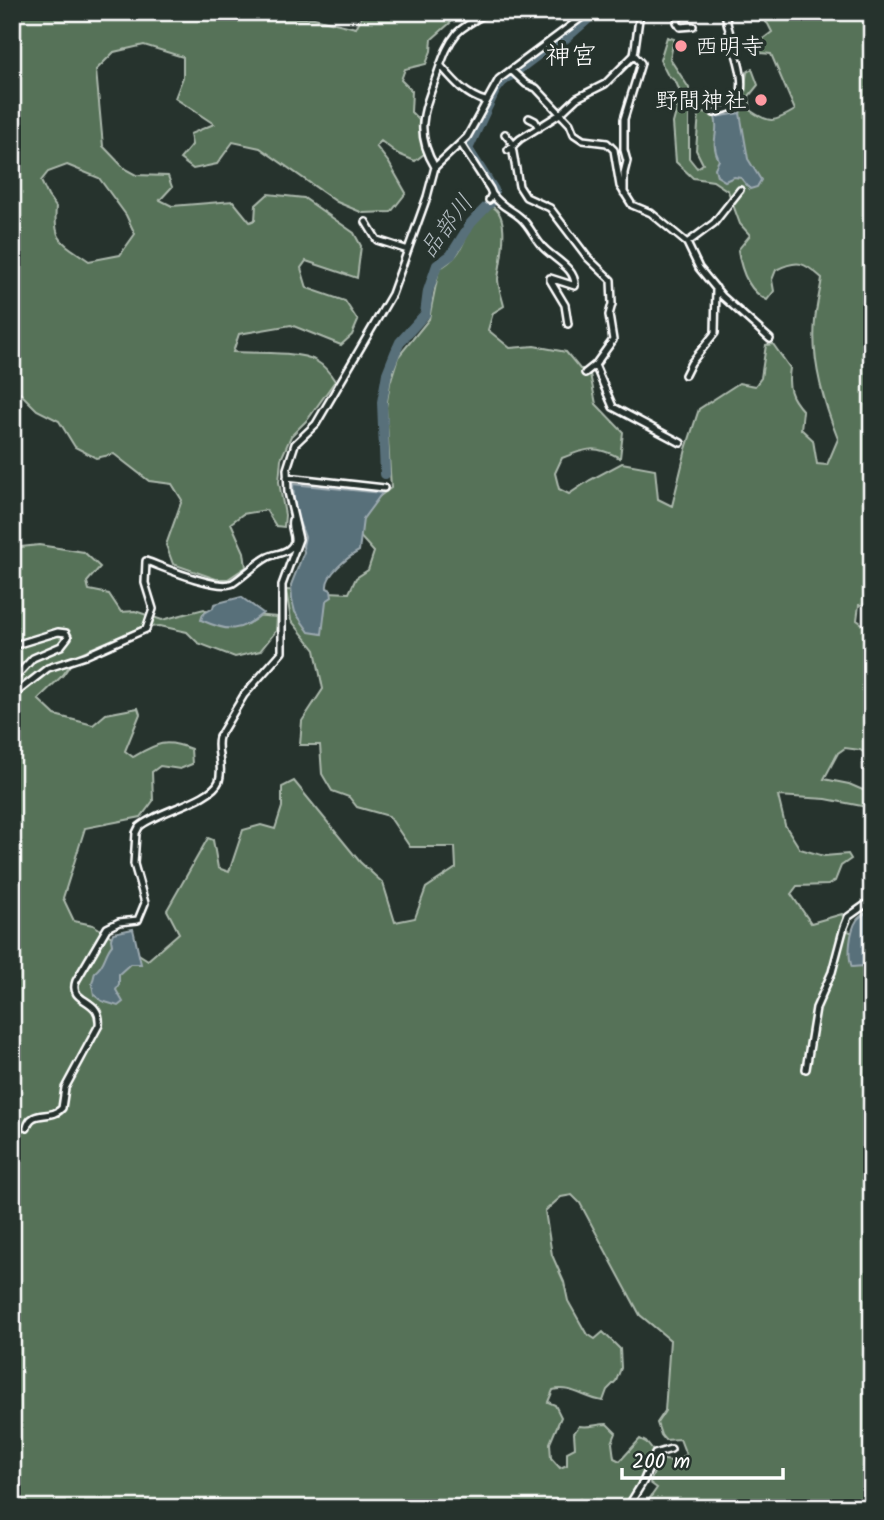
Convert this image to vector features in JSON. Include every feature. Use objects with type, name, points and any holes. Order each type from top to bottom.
[{"type":"street","points":[[435,167],[429,157],[422,116],[441,58],[457,34],[489,12]]},
{"type":"street","points":[[27,1128],[33,1116],[53,1115],[62,1108],[65,1087],[99,1025],[98,1011],[92,1004],[76,995],[76,981],[107,928],[118,922],[138,920],[144,910],[145,903],[135,864],[136,833],[139,827],[206,794],[218,784],[221,766],[217,744],[219,737],[244,695],[282,652],[282,584],[299,539],[292,517],[287,477],[295,444],[316,424],[392,294],[435,167],[467,137],[499,79],[589,12]]},
{"type":"street","points":[[512,148],[560,114],[577,98],[605,84],[634,55],[640,12]]},
{"type":"street","points":[[681,12],[677,22],[680,27],[692,26]]},
{"type":"street","points":[[714,113],[738,104],[741,97],[742,68],[731,43],[725,12]]},
{"type":"street","points":[[624,194],[624,173],[628,161],[624,150],[624,119],[641,63],[634,55]]},
{"type":"street","points":[[440,65],[462,89],[472,97],[485,101]]},
{"type":"street","points":[[511,70],[526,84],[536,88],[570,124],[574,134],[583,140],[607,143],[614,150],[620,186],[632,205],[651,213],[687,243],[699,268],[722,296],[769,339]]},
{"type":"street","points":[[529,118],[539,128]]},
{"type":"street","points":[[505,134],[512,148],[519,186],[526,197],[550,208],[588,258],[611,280],[612,304],[609,315],[613,340],[595,366],[585,373]]},
{"type":"street","points":[[461,144],[491,196],[522,219],[543,248],[562,262],[576,281],[575,286],[550,278],[565,305],[568,324]]},
{"type":"street","points":[[687,243],[714,223],[740,190]]},
{"type":"street","points":[[366,222],[377,240],[408,250]]},
{"type":"street","points":[[685,375],[715,333],[716,288]]},
{"type":"street","points":[[595,366],[612,407],[681,443]]},
{"type":"street","points":[[287,477],[384,488]]},
{"type":"street","points":[[12,696],[48,668],[85,656],[146,629],[153,608],[145,583],[146,561],[169,571],[217,585],[226,585],[235,582],[263,560],[290,548],[294,541],[290,526],[292,517]]},
{"type":"street","points":[[12,646],[58,632],[66,633],[68,637],[61,646],[33,658],[12,681]]},
{"type":"street","points":[[806,1069],[816,1008],[832,972],[844,927],[848,917],[872,900]]},
{"type":"street","points":[[628,1508],[655,1454],[671,1449]]},
{"type":"green space","points":[[12,12],[260,12],[287,18],[314,18],[356,28],[364,12],[476,12],[459,15],[432,39],[426,64],[405,69],[401,80],[412,91],[411,112],[419,120],[424,154],[415,161],[398,154],[381,141],[376,146],[406,193],[391,212],[363,213],[337,202],[260,148],[233,142],[217,164],[193,169],[180,159],[192,145],[190,134],[214,124],[175,98],[183,77],[183,57],[144,45],[114,52],[96,70],[103,146],[125,169],[136,175],[168,176],[172,187],[160,200],[172,206],[233,201],[250,222],[255,220],[256,205],[268,194],[304,198],[354,233],[361,246],[357,278],[306,261],[301,268],[307,288],[345,301],[358,321],[352,335],[341,345],[291,325],[239,334],[233,352],[288,354],[309,358],[322,365],[335,381],[308,419],[291,436],[281,459],[279,482],[285,515],[284,527],[276,526],[266,510],[243,514],[231,523],[244,552],[246,567],[228,579],[216,579],[173,564],[166,545],[182,500],[172,484],[149,481],[114,454],[96,458],[75,447],[59,421],[37,410],[12,385]],"holes":[[[67,165],[99,178],[126,215],[135,234],[120,255],[89,261],[61,240],[56,228],[56,207],[41,181],[48,172]]]},
{"type":"green space","points":[[760,12],[773,19],[783,17],[784,12],[872,13],[872,604],[859,605],[857,620],[872,631],[872,757],[860,750],[845,748],[838,753],[824,779],[849,784],[872,794],[872,808],[826,799],[778,796],[785,825],[800,849],[824,856],[848,854],[851,859],[841,866],[835,881],[828,885],[797,886],[791,894],[811,923],[842,914],[848,931],[872,940],[872,1508],[643,1508],[657,1488],[650,1483],[659,1459],[671,1461],[686,1455],[680,1439],[665,1440],[657,1423],[665,1411],[670,1340],[640,1315],[580,1203],[572,1195],[561,1197],[545,1211],[552,1255],[564,1282],[568,1301],[586,1333],[595,1339],[603,1332],[620,1349],[621,1368],[603,1401],[566,1389],[553,1390],[548,1402],[555,1405],[561,1417],[550,1443],[551,1458],[560,1468],[567,1465],[567,1452],[575,1448],[574,1433],[579,1426],[607,1424],[616,1433],[612,1443],[614,1458],[620,1461],[640,1439],[646,1442],[654,1452],[625,1508],[602,1508],[580,1499],[571,1505],[571,1508],[12,1508],[12,556],[21,547],[39,545],[84,552],[100,567],[87,582],[89,590],[109,594],[121,612],[135,611],[162,620],[204,609],[220,620],[253,615],[277,617],[276,631],[260,651],[235,657],[198,643],[187,632],[160,626],[139,628],[78,654],[63,675],[38,699],[55,715],[93,725],[106,714],[138,708],[140,714],[125,751],[133,757],[167,743],[191,749],[192,764],[180,769],[160,766],[152,772],[153,801],[141,817],[85,828],[63,898],[74,921],[93,925],[148,960],[179,933],[167,910],[208,838],[213,840],[218,868],[229,872],[243,830],[261,825],[275,829],[282,807],[282,787],[294,781],[360,862],[383,883],[395,922],[415,918],[426,888],[456,868],[455,847],[410,847],[389,816],[357,807],[349,797],[332,791],[322,774],[320,745],[300,745],[302,721],[323,689],[315,650],[291,620],[286,590],[349,593],[356,578],[368,570],[374,552],[357,533],[364,511],[391,488],[386,407],[398,357],[429,319],[439,269],[458,253],[487,205],[495,209],[503,225],[503,249],[498,279],[504,306],[493,313],[488,330],[510,348],[534,346],[566,352],[580,369],[589,369],[596,404],[623,432],[620,458],[591,449],[562,458],[555,473],[559,489],[569,494],[622,463],[655,469],[658,499],[672,506],[699,409],[739,383],[755,386],[761,378],[766,345],[773,344],[790,368],[790,391],[803,411],[801,429],[813,440],[817,464],[827,465],[838,439],[824,396],[815,351],[814,336],[822,278],[810,268],[795,263],[776,270],[772,280],[774,291],[767,300],[750,286],[743,273],[738,250],[750,235],[740,224],[728,191],[713,181],[693,178],[676,162],[673,123],[681,94],[660,60],[667,37],[674,39],[670,59],[689,88],[689,158],[697,168],[703,164],[696,150],[699,113],[708,112],[721,121],[738,127],[747,72],[752,69],[758,85],[749,96],[751,111],[773,120],[795,110],[771,54],[761,53],[759,42],[772,32],[758,15]]},
{"type":"water","points":[[740,113],[748,159],[761,180],[757,187],[750,189],[741,178],[734,177],[725,181],[717,176],[715,168],[719,160],[715,147],[715,117]]},
{"type":"water","points":[[293,484],[382,493],[363,519],[359,551],[333,572],[327,583],[332,597],[326,601],[322,634],[309,632],[295,612],[292,600],[291,585],[304,552],[305,537],[295,511]]},
{"type":"water","points":[[241,597],[263,613],[255,620],[234,628],[219,627],[201,620],[203,614],[213,608],[214,604]]},
{"type":"water","points":[[872,909],[872,955],[864,966],[852,967],[850,950],[855,924]]},
{"type":"water","points":[[133,929],[141,964],[130,964],[119,974],[116,990],[123,1002],[118,1006],[102,1001],[94,995],[92,984],[95,972],[112,945],[113,933]]},
{"type":"waterway","name":"品部川","points":[[385,474],[382,402],[387,373],[400,342],[425,314],[428,291],[437,265],[451,255],[471,223],[494,199],[494,190],[468,149],[495,91],[502,82],[543,51],[557,46],[596,12]]},
{"type":"place","name":"西明寺","points":[[681,46]]},
{"type":"place","name":"野間神社","points":[[761,100]]},
{"type":"district","name":"神宮","points":[[571,55]]}]
